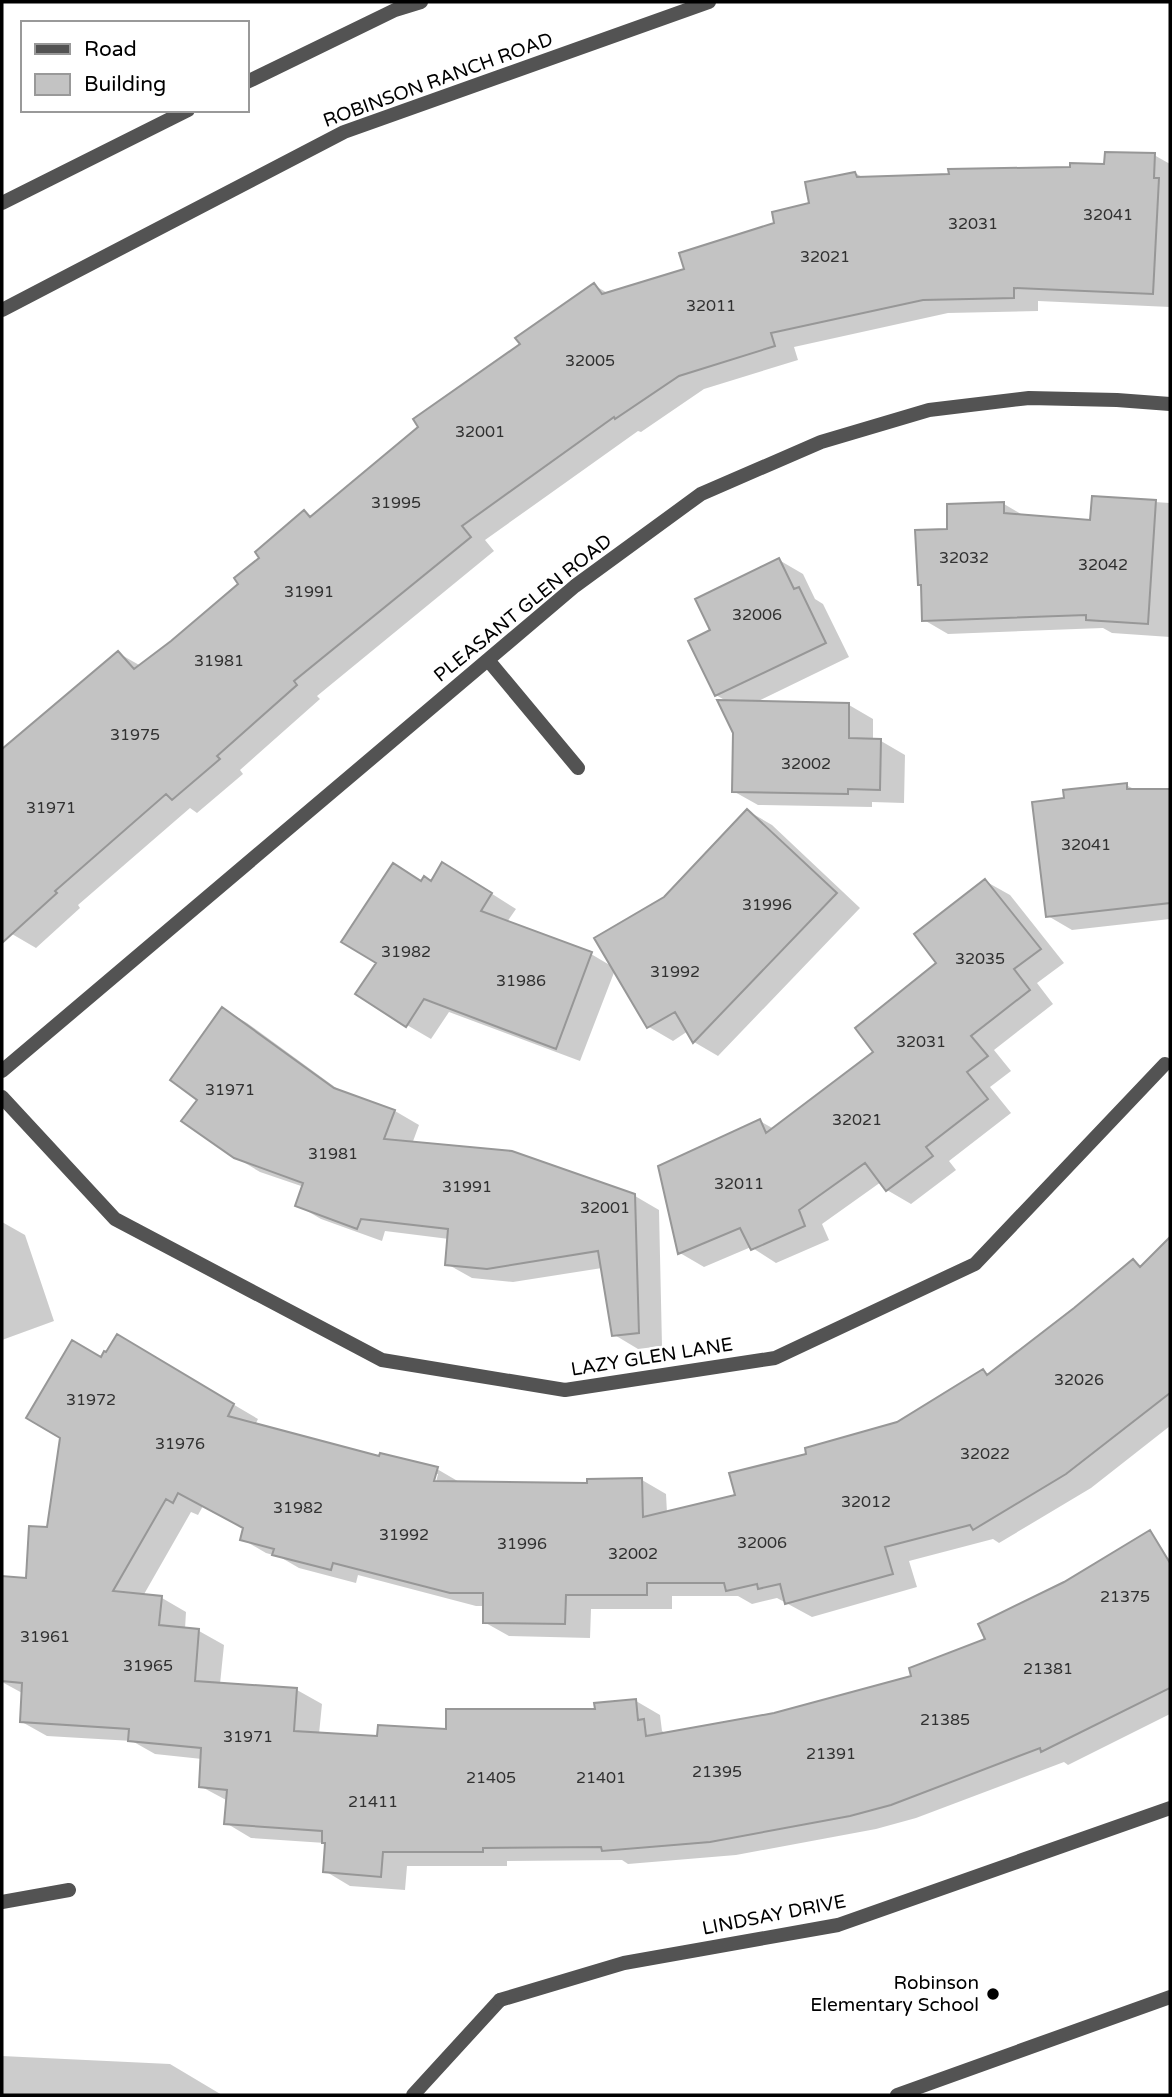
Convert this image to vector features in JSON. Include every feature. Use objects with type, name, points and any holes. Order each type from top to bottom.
[{"type":"street","points":[[248,82],[395,10],[421,2]]},
{"type":"street","name":"ROBINSON RANCH ROAD","points":[[2,310],[344,132],[709,2]]},
{"type":"street","points":[[2,203],[184,112]]},
{"type":"street","name":"PLEASANT GLEN ROAD","points":[[2,1071],[575,586],[701,494],[821,442],[929,410],[1029,398],[1170,404]]},
{"type":"street","points":[[488,660],[578,768]]},
{"type":"street","name":"LAZY GLEN LANE","points":[[2,1097],[115,1219],[382,1360],[565,1390],[775,1358],[975,1264],[1165,1064]]},
{"type":"street","name":"LINDSAY DRIVE","points":[[413,2095],[500,2000],[624,1963],[838,1925],[1170,1808]]},
{"type":"street","points":[[2,1902],[69,1890]]},
{"type":"street","points":[[897,2095],[1170,1997]]},
{"type":"building","points":[[1105,152],[1155,153],[1154,178],[1159,178],[1153,294],[1014,288],[1014,298],[923,300],[771,333],[775,346],[679,376],[615,419],[614,417],[462,526],[471,537],[294,681],[297,685],[217,756],[220,759],[172,800],[166,794],[55,891],[57,893],[2,943],[2,749],[118,651],[134,669],[171,641],[238,584],[234,578],[259,558],[255,552],[304,510],[310,517],[418,427],[413,419],[520,344],[515,338],[594,283],[602,294],[684,269],[679,253],[774,223],[772,212],[809,203],[805,182],[855,172],[857,177],[949,174],[948,169],[1104,164]]},
{"type":"building","points":[[1092,496],[1156,500],[1148,624],[1086,620],[1086,615],[922,621],[915,530],[947,529],[947,504],[1004,502],[1004,513],[1090,520]]},
{"type":"building","points":[[779,558],[794,589],[799,587],[826,643],[715,696],[688,641],[710,630],[695,599]]},
{"type":"building","points":[[717,700],[849,703],[849,738],[881,739],[880,790],[848,789],[848,794],[732,792],[733,733]]},
{"type":"building","points":[[1127,783],[1127,789],[1170,789],[1170,903],[1046,917],[1032,802],[1064,798],[1063,790]]},
{"type":"building","points":[[747,809],[837,893],[693,1043],[675,1012],[647,1028],[594,938],[664,897]]},
{"type":"building","points":[[442,862],[492,893],[481,911],[592,952],[556,1049],[424,999],[406,1027],[355,994],[376,963],[341,942],[393,863],[421,881],[424,876],[431,881]]},
{"type":"building","points":[[985,879],[1041,949],[1014,969],[1030,990],[971,1036],[988,1056],[967,1072],[988,1099],[926,1147],[933,1156],[886,1191],[865,1163],[799,1210],[805,1226],[751,1250],[740,1228],[678,1254],[658,1166],[760,1119],[766,1133],[873,1052],[855,1028],[936,963],[914,934]]},
{"type":"building","points":[[222,1007],[334,1088],[395,1110],[384,1139],[512,1151],[635,1194],[639,1333],[612,1336],[598,1251],[487,1269],[445,1265],[448,1229],[361,1219],[357,1229],[295,1206],[303,1183],[234,1158],[181,1121],[197,1100],[170,1080]]},
{"type":"building","points":[[1170,1237],[1170,1393],[1066,1474],[973,1530],[970,1525],[885,1547],[893,1574],[785,1604],[780,1584],[758,1589],[757,1584],[726,1591],[724,1583],[647,1583],[647,1595],[566,1595],[565,1624],[483,1623],[483,1593],[450,1593],[333,1563],[331,1570],[272,1555],[274,1549],[240,1540],[243,1528],[178,1493],[173,1503],[166,1499],[113,1591],[162,1596],[159,1625],[199,1629],[195,1681],[297,1688],[294,1731],[377,1736],[378,1725],[446,1729],[446,1709],[595,1709],[594,1703],[636,1699],[638,1720],[644,1719],[646,1736],[774,1713],[911,1676],[909,1668],[985,1639],[978,1624],[1064,1582],[1150,1530],[1170,1563],[1170,1688],[1041,1752],[1040,1748],[891,1805],[850,1816],[710,1842],[602,1851],[601,1847],[483,1848],[483,1852],[383,1852],[381,1877],[323,1872],[325,1843],[322,1843],[322,1831],[224,1824],[227,1790],[199,1787],[201,1748],[128,1741],[129,1729],[20,1722],[22,1683],[2,1681],[2,1576],[26,1578],[29,1526],[47,1527],[60,1438],[26,1418],[72,1340],[101,1357],[117,1334],[234,1404],[228,1416],[379,1456],[380,1453],[438,1467],[434,1481],[587,1483],[587,1479],[642,1478],[643,1517],[735,1495],[729,1473],[806,1454],[805,1448],[897,1422],[983,1369],[987,1375],[1133,1259],[1140,1267]]},
{"type":"place","name":"Robinson Elementary School","points":[[993,1994]]}]
